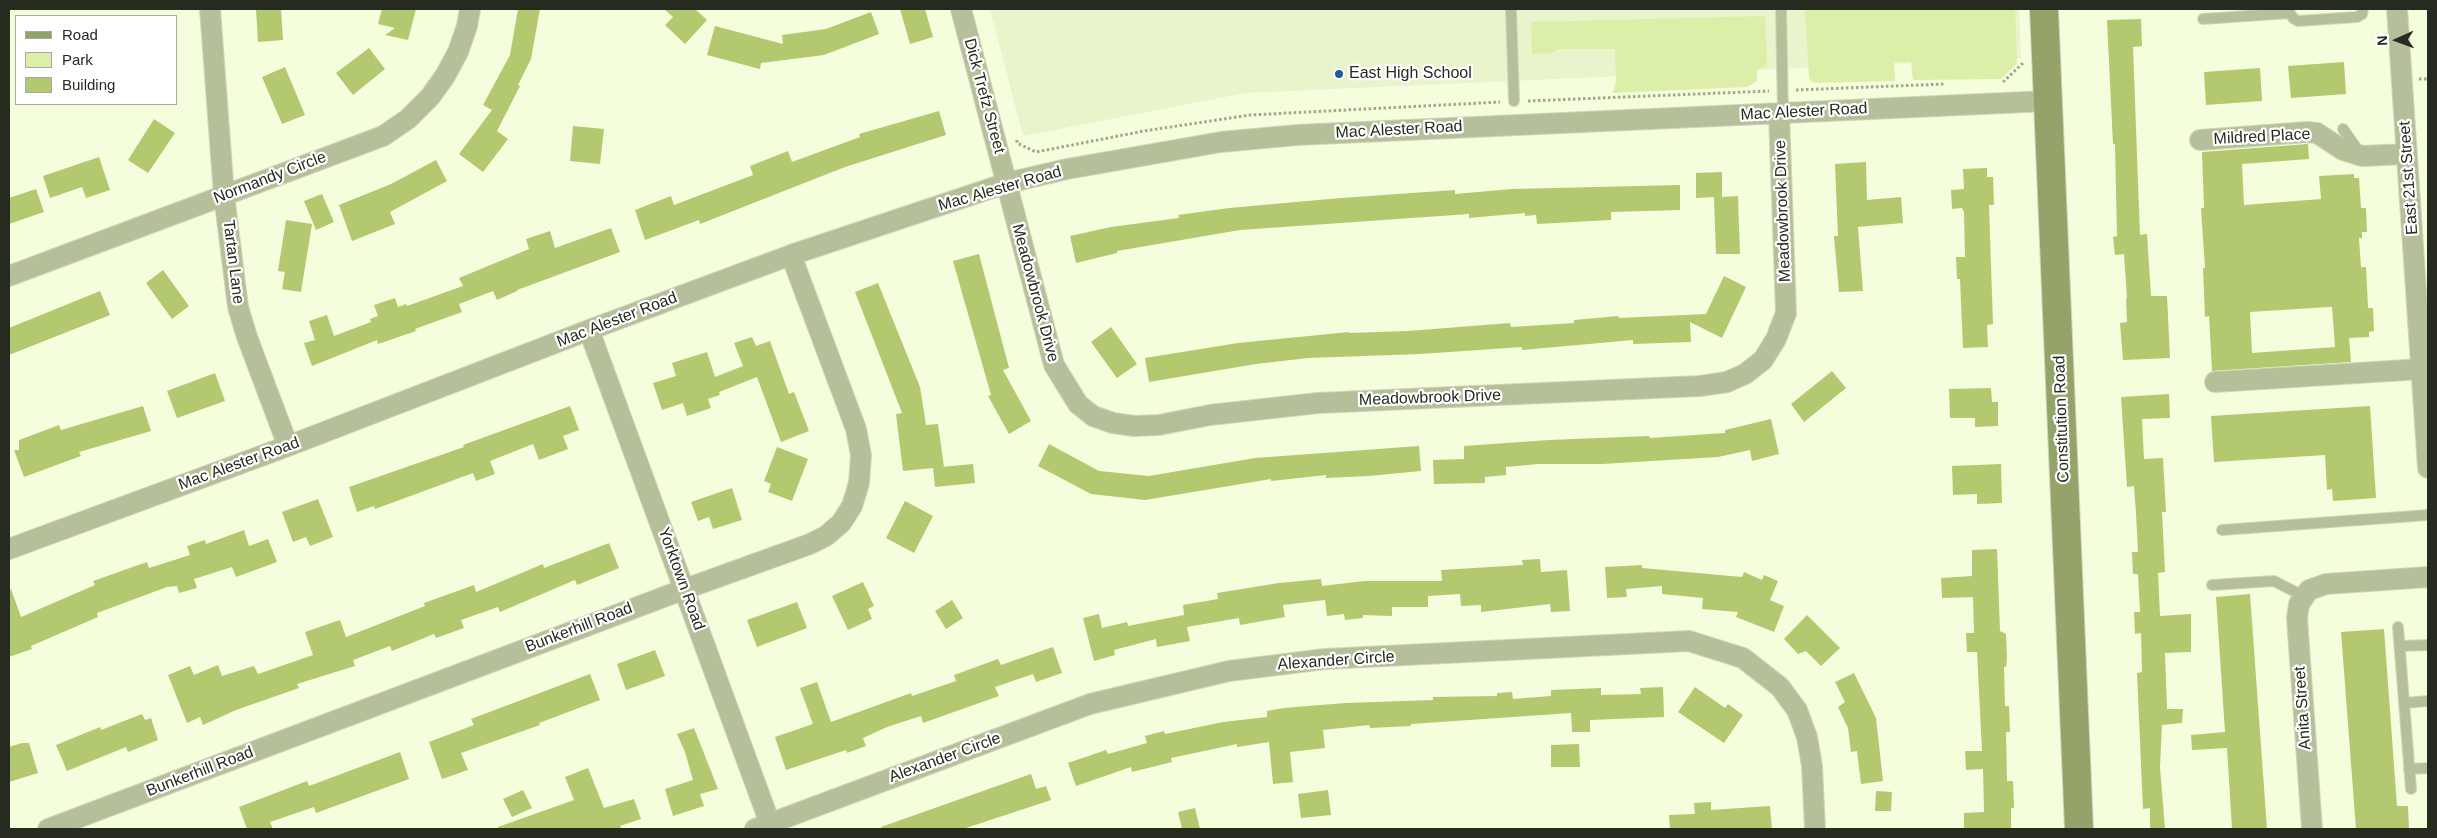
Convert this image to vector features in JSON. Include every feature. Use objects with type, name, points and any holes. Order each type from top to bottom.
[{"type":"street","name":"Tartan Lane","points":[[210,9],[224,195],[238,307],[247,337],[288,446]]},
{"type":"street","name":"Normandy Circle","points":[[9,276],[383,136],[408,120],[430,98],[458,52],[467,26],[470,9]]},
{"type":"street","name":"Dick Trefz Street","points":[[961,9],[1006,183]]},
{"type":"street","name":"Constitution Road","points":[[2044,9],[2079,829]]},
{"type":"street","name":"East 21st Street","points":[[2397,9],[2407,154],[2424,332],[2428,455]]},
{"type":"street","name":"Mac Alester Road","points":[[9,549],[288,446],[790,255],[1006,183],[1155,152],[1221,142],[1297,135],[2048,101]]},
{"type":"street","name":"Meadowbrook Drive","points":[[1006,183],[1054,365],[1078,404],[1093,416],[1113,423],[1134,426],[1159,425],[1210,415],[1318,403],[1700,386],[1727,382],[1739,377],[1763,360],[1776,339],[1786,312],[1781,113]]},
{"type":"street","name":"Mildred Place","points":[[2200,140],[2307,132],[2317,133],[2343,150],[2362,156],[2407,154]]},
{"type":"street","name":"Bunkerhill Road","points":[[48,829],[684,588],[810,544],[826,536],[841,523],[852,506],[859,483],[861,455],[856,429],[790,255]]},
{"type":"street","name":"Yorktown Road","points":[[589,330],[684,588],[766,827]]},
{"type":"street","points":[[2215,382],[2425,382]]},
{"type":"street","points":[[2307,593],[2326,584],[2428,578]]},
{"type":"street","name":"Anita Street","points":[[2307,593],[2299,604],[2297,618],[2312,829]]},
{"type":"street","name":"Alexander Circle","points":[[766,827],[1090,704],[1230,671],[1325,659],[1689,641],[1743,658],[1780,687],[1796,710],[1807,737],[1812,766],[1816,829]]},
{"type":"lane","points":[[1511,9],[1514,101]]},
{"type":"lane","points":[[1781,9],[1781,113]]},
{"type":"lane","points":[[2203,19],[2290,11],[2292,18],[2298,21],[2357,17],[2362,14],[2363,9]]},
{"type":"lane","points":[[2343,129],[2362,156]]},
{"type":"lane","points":[[2222,530],[2428,514]]},
{"type":"lane","points":[[2212,585],[2274,581],[2307,593]]},
{"type":"lane","points":[[2398,627],[2410,789]]},
{"type":"lane","points":[[2400,646],[2428,644]]},
{"type":"lane","points":[[2404,703],[2428,701]]},
{"type":"lane","points":[[2409,769],[2428,768]]},
{"type":"path","points":[[1995,82],[2004,82],[2023,65],[2022,56]]},
{"type":"path","points":[[1015,134],[1018,143],[1036,152],[1144,131],[1250,115],[1514,101],[1947,84]]},
{"type":"shaded area","name":"East High School","points":[[990,9],[2019,9],[2021,58],[1246,93],[1023,136]]},
{"type":"green space","points":[[1805,9],[2015,9],[2017,64],[2001,79],[1913,80],[1911,62],[1894,62],[1895,81],[1815,83],[1810,80],[1809,75]]},
{"type":"green space","points":[[1765,16],[1767,66],[1757,69],[1757,81],[1747,87],[1613,93],[1616,81],[1615,49],[1558,49],[1552,53],[1532,54],[1531,22]]},
{"type":"building","points":[[256,9],[281,9],[283,40],[258,42]]},
{"type":"building","points":[[382,9],[416,9],[408,40],[385,35],[395,28],[378,24]]},
{"type":"building","points":[[518,9],[540,9],[531,59],[518,85],[520,86],[497,131],[508,139],[483,172],[459,154],[492,110],[483,105],[510,55]]},
{"type":"building","points":[[664,9],[695,9],[707,20],[685,44],[665,25],[673,17]]},
{"type":"building","points":[[900,9],[925,9],[933,37],[910,44]]},
{"type":"building","points":[[871,12],[879,34],[824,55],[761,63],[760,69],[707,55],[715,26],[783,44],[782,35],[826,29]]},
{"type":"building","points":[[2141,19],[2142,46],[2133,47],[2140,235],[2147,234],[2151,296],[2167,296],[2170,358],[2123,360],[2120,323],[2127,322],[2127,298],[2124,254],[2115,255],[2113,237],[2117,236],[2115,144],[2113,144],[2107,20]]},
{"type":"building","points":[[369,48],[385,69],[353,95],[336,73]]},
{"type":"building","points":[[2344,62],[2346,94],[2291,98],[2288,66]]},
{"type":"building","points":[[285,67],[305,115],[282,124],[262,77]]},
{"type":"building","points":[[2260,68],[2262,101],[2206,105],[2204,72]]},
{"type":"building","points":[[939,111],[946,135],[845,167],[700,224],[699,220],[645,240],[635,210],[671,196],[674,205],[753,175],[750,166],[788,151],[792,162],[860,137],[859,134]]},
{"type":"building","points":[[154,119],[175,133],[148,173],[128,160]]},
{"type":"building","points":[[573,126],[604,129],[600,164],[570,161]]},
{"type":"building","points":[[2308,144],[2309,159],[2242,164],[2244,205],[2321,199],[2319,176],[2354,174],[2354,178],[2359,178],[2361,208],[2366,208],[2367,232],[2362,232],[2362,238],[2359,238],[2361,267],[2366,267],[2368,308],[2373,308],[2374,331],[2369,332],[2369,337],[2349,338],[2351,362],[2212,371],[2209,316],[2205,317],[2203,268],[2205,268],[2201,208],[2204,208],[2202,152]],"holes":[[[2332,307],[2335,347],[2252,353],[2250,312]]]},
{"type":"building","points":[[99,157],[110,190],[86,198],[82,187],[50,198],[43,176]]},
{"type":"building","points":[[436,160],[447,181],[390,212],[395,224],[352,241],[339,205],[391,184]]},
{"type":"building","points":[[1866,162],[1867,200],[1901,197],[1903,223],[1858,227],[1863,291],[1839,292],[1834,236],[1838,236],[1835,164]]},
{"type":"building","points":[[1987,168],[1987,177],[1993,177],[1994,205],[1989,205],[1993,324],[1987,325],[1988,347],[1963,348],[1960,279],[1957,279],[1956,257],[1965,257],[1964,212],[1962,208],[1952,209],[1951,190],[1964,189],[1963,169]]},
{"type":"building","points":[[1722,172],[1722,197],[1738,196],[1740,254],[1716,254],[1714,197],[1696,198],[1696,173]]},
{"type":"building","points":[[1680,185],[1680,210],[1611,212],[1611,220],[1537,224],[1536,215],[1525,216],[1525,213],[1469,218],[1469,214],[1240,230],[1117,251],[1117,253],[1076,263],[1070,236],[1111,227],[1179,218],[1178,215],[1229,208],[1341,198],[1455,190],[1455,194],[1511,189]]},
{"type":"building","points":[[36,189],[44,212],[9,224],[9,198]]},
{"type":"building","points":[[322,194],[334,222],[316,230],[304,201]]},
{"type":"building","points":[[286,220],[312,224],[301,292],[282,289],[285,272],[278,271]]},
{"type":"building","points":[[611,228],[620,252],[517,290],[497,300],[493,291],[459,304],[462,312],[378,344],[377,340],[312,366],[304,343],[315,340],[309,321],[327,315],[334,336],[371,322],[370,319],[378,316],[374,305],[395,298],[398,307],[406,304],[407,306],[463,286],[459,278],[529,249],[526,239],[550,231],[555,248]]},
{"type":"building","points":[[979,254],[1009,368],[1003,370],[1031,421],[1009,434],[988,396],[991,395],[953,261]]},
{"type":"building","points":[[163,270],[189,306],[172,319],[146,283]]},
{"type":"building","points":[[1724,276],[1746,287],[1722,338],[1690,322],[1691,342],[1633,344],[1633,340],[1522,350],[1522,347],[1420,354],[1308,358],[1256,364],[1149,382],[1145,358],[1238,343],[1349,332],[1408,331],[1510,323],[1511,327],[1574,323],[1574,320],[1618,316],[1619,318],[1706,314]]},
{"type":"building","points":[[878,283],[920,387],[926,425],[938,424],[944,467],[973,464],[975,483],[935,487],[933,468],[903,471],[896,414],[902,413],[855,292]]},
{"type":"building","points":[[100,291],[110,315],[9,355],[9,328]]},
{"type":"building","points":[[1111,327],[1137,364],[1117,378],[1091,342]]},
{"type":"building","points":[[752,337],[756,346],[770,341],[789,394],[794,392],[809,431],[781,442],[757,377],[719,392],[720,395],[708,399],[711,408],[687,416],[683,403],[662,410],[653,383],[676,376],[672,363],[707,352],[715,377],[743,366],[734,343]]},
{"type":"building","points":[[1832,371],[1846,388],[1804,422],[1791,404]]},
{"type":"building","points":[[215,373],[225,401],[177,418],[167,391]]},
{"type":"building","points":[[1991,388],[1992,402],[1998,402],[1998,426],[1975,427],[1975,418],[1950,418],[1949,389]]},
{"type":"building","points":[[2169,394],[2170,418],[2142,419],[2144,459],[2163,458],[2166,512],[2162,512],[2165,572],[2158,573],[2160,616],[2191,614],[2191,652],[2165,653],[2167,709],[2183,709],[2182,723],[2162,725],[2160,767],[2165,829],[2150,829],[2150,808],[2143,809],[2137,673],[2142,672],[2141,633],[2135,634],[2134,612],[2140,612],[2138,574],[2133,574],[2132,552],[2138,552],[2136,513],[2134,486],[2127,487],[2121,397]]},
{"type":"building","points":[[143,406],[151,431],[79,452],[81,456],[24,477],[14,450],[19,450],[19,440],[59,425],[61,430]]},
{"type":"building","points":[[570,406],[579,430],[563,436],[568,449],[539,460],[533,444],[490,461],[495,474],[476,481],[473,473],[375,509],[374,506],[357,512],[349,487],[464,447],[463,445]]},
{"type":"building","points":[[2370,406],[2376,498],[2333,501],[2332,489],[2327,490],[2325,455],[2214,462],[2211,416]]},
{"type":"building","points":[[1771,419],[1779,454],[1752,461],[1750,450],[1718,457],[1602,464],[1539,464],[1506,467],[1506,475],[1485,477],[1485,483],[1434,484],[1433,460],[1464,459],[1464,446],[1549,440],[1649,436],[1650,438],[1725,433],[1725,430]]},
{"type":"building","points":[[1049,444],[1099,471],[1149,476],[1255,458],[1419,446],[1421,471],[1369,476],[1326,478],[1326,475],[1271,481],[1271,479],[1145,500],[1091,494],[1038,466]]},
{"type":"building","points":[[777,447],[808,459],[792,501],[768,492],[771,484],[764,481]]},
{"type":"building","points":[[2001,464],[2002,503],[1977,504],[1977,494],[1953,495],[1952,466]]},
{"type":"building","points":[[732,488],[742,520],[713,529],[709,517],[698,521],[691,502]]},
{"type":"building","points":[[318,499],[333,537],[310,546],[306,537],[293,542],[282,512]]},
{"type":"building","points":[[905,501],[933,516],[914,553],[886,538]]},
{"type":"building","points":[[244,530],[249,546],[268,539],[277,562],[236,577],[232,567],[194,579],[197,588],[179,593],[177,586],[167,587],[97,613],[98,617],[31,646],[32,649],[9,657],[9,590],[11,589],[21,617],[95,585],[93,581],[147,562],[149,568],[190,555],[187,546],[205,540],[206,544]]},
{"type":"building","points":[[609,543],[619,568],[577,585],[575,580],[500,612],[498,607],[461,620],[464,628],[436,638],[434,634],[392,651],[390,646],[353,660],[355,666],[297,684],[299,688],[236,710],[203,725],[200,717],[187,723],[168,675],[190,666],[194,675],[218,665],[222,676],[254,666],[258,674],[313,655],[305,632],[340,620],[346,637],[425,606],[424,603],[474,585],[476,592],[543,564],[544,568]]},
{"type":"building","points":[[1997,549],[2000,631],[2006,634],[2007,658],[2006,667],[2004,667],[2005,706],[2009,706],[2010,732],[2006,732],[2007,781],[2013,781],[2014,808],[2011,808],[2011,829],[1964,829],[1964,813],[1984,812],[1983,769],[1966,770],[1965,751],[1982,751],[1977,652],[1967,652],[1966,633],[1974,633],[1973,597],[1942,598],[1941,578],[1972,576],[1972,550]]},
{"type":"building","points":[[1540,559],[1541,572],[1567,570],[1570,611],[1551,612],[1550,604],[1481,612],[1481,605],[1461,606],[1460,594],[1428,596],[1428,607],[1392,607],[1392,616],[1363,615],[1363,618],[1345,620],[1344,614],[1327,616],[1325,600],[1283,605],[1285,617],[1240,625],[1239,618],[1187,627],[1190,641],[1157,647],[1156,639],[1114,650],[1115,655],[1094,661],[1083,618],[1099,614],[1102,628],[1127,622],[1128,626],[1184,615],[1183,605],[1218,599],[1217,593],[1279,583],[1321,579],[1322,586],[1364,581],[1442,581],[1441,570],[1523,565],[1522,560]]},
{"type":"building","points":[[1642,565],[1642,568],[1742,577],[1744,572],[1762,580],[1764,575],[1778,581],[1770,600],[1784,606],[1774,632],[1736,617],[1738,612],[1702,609],[1703,598],[1662,594],[1662,586],[1626,589],[1627,597],[1607,598],[1605,567]]},
{"type":"building","points":[[863,582],[874,606],[868,609],[872,619],[848,630],[832,596]]},
{"type":"building","points":[[2250,594],[2267,829],[2232,829],[2227,748],[2192,750],[2191,735],[2225,732],[2216,597]]},
{"type":"building","points":[[952,600],[963,618],[946,629],[935,611]]},
{"type":"building","points":[[797,602],[807,628],[757,647],[747,620]]},
{"type":"building","points":[[1807,615],[1840,648],[1821,666],[1806,651],[1798,654],[1784,639]]},
{"type":"building","points":[[2384,629],[2397,806],[2408,806],[2409,829],[2356,829],[2341,632]]},
{"type":"building","points":[[1053,647],[1062,673],[1036,682],[1033,674],[995,687],[999,696],[923,723],[921,716],[887,727],[863,738],[866,746],[847,753],[846,750],[786,770],[775,737],[813,724],[800,688],[817,682],[831,722],[911,693],[912,696],[956,681],[954,675],[998,659],[1001,665]]},
{"type":"building","points":[[655,650],[665,676],[626,690],[617,664]]},
{"type":"building","points":[[1854,673],[1876,718],[1883,781],[1861,784],[1857,751],[1851,752],[1848,728],[1838,707],[1845,702],[1835,682]]},
{"type":"building","points":[[590,674],[600,700],[539,723],[540,725],[461,753],[468,770],[442,779],[429,742],[474,725],[471,719]]},
{"type":"building","points":[[1663,687],[1664,717],[1590,720],[1590,732],[1572,732],[1571,713],[1411,724],[1411,726],[1370,728],[1369,725],[1323,730],[1325,748],[1290,752],[1293,782],[1273,784],[1269,742],[1237,747],[1237,744],[1171,758],[1172,762],[1132,772],[1131,767],[1076,786],[1068,763],[1106,750],[1108,754],[1147,743],[1145,736],[1164,731],[1165,734],[1223,722],[1267,717],[1267,711],[1284,708],[1345,703],[1433,700],[1433,697],[1497,696],[1497,693],[1512,692],[1513,699],[1551,696],[1551,690],[1601,688],[1601,695],[1641,694],[1640,688]]},
{"type":"building","points":[[1695,687],[1725,708],[1728,704],[1743,715],[1724,743],[1678,712]]},
{"type":"building","points":[[142,714],[145,720],[151,718],[158,740],[128,752],[126,747],[67,771],[56,745],[100,727],[101,730]]},
{"type":"building","points":[[694,728],[718,789],[700,794],[704,806],[673,816],[665,789],[693,780],[685,752],[677,734]]},
{"type":"building","points":[[29,743],[38,773],[9,782],[9,747]]},
{"type":"building","points":[[1579,744],[1580,767],[1551,767],[1551,745]]},
{"type":"building","points":[[400,752],[409,779],[316,813],[314,807],[270,822],[273,829],[247,829],[239,807],[307,781],[309,786]]},
{"type":"building","points":[[588,768],[604,808],[634,799],[641,819],[620,826],[622,829],[499,829],[498,827],[574,800],[565,777]]},
{"type":"building","points":[[1031,774],[1036,789],[1046,786],[1051,800],[963,829],[882,829],[881,827]]},
{"type":"building","points":[[523,790],[532,808],[512,817],[503,799]]},
{"type":"building","points":[[1328,790],[1331,815],[1301,818],[1298,794]]},
{"type":"building","points":[[1876,791],[1892,792],[1891,811],[1875,811]]},
{"type":"building","points":[[1711,802],[1711,810],[1770,806],[1772,829],[1670,829],[1669,815],[1695,814],[1694,803]]},
{"type":"building","points":[[1195,808],[1200,829],[1182,829],[1178,812]]},
{"type":"place","name":"East High School","points":[[1339,74]]}]
